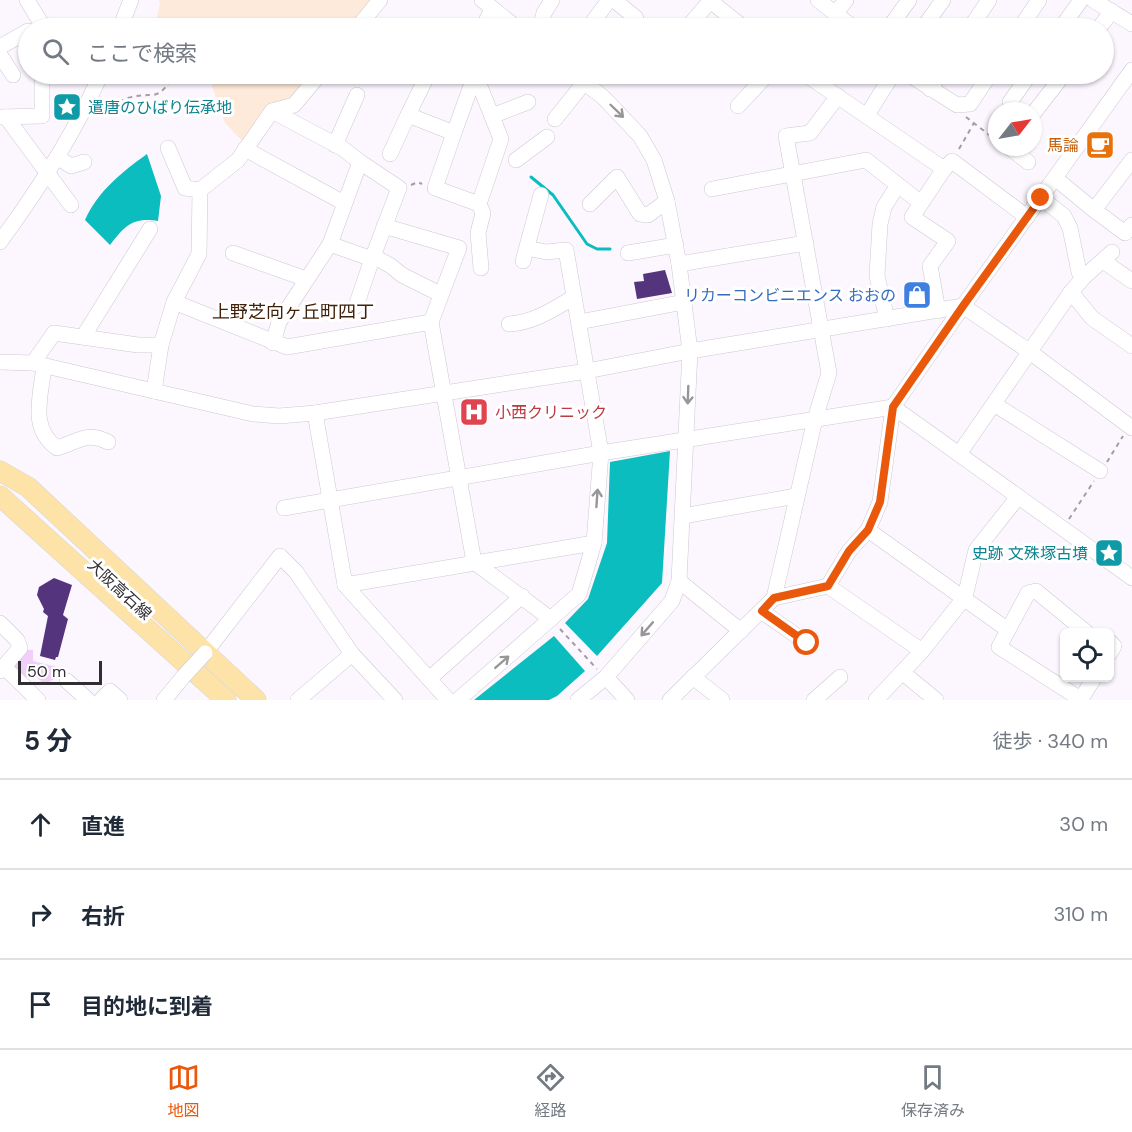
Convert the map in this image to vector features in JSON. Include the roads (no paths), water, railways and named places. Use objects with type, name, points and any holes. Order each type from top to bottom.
[{"type":"main road","points":[[0,471],[28,487],[256,700]]},
{"type":"main road","name":"大阪高石線","points":[[0,477],[240,700]]},
{"type":"main road","name":"大阪高石線","points":[[0,496],[226,700]]},
{"type":"main road","points":[[0,510],[208,700]]},
{"type":"street","points":[[27,0],[33,18]]},
{"type":"street","points":[[124,18],[131,0]]},
{"type":"street","points":[[365,18],[380,0]]},
{"type":"street","points":[[543,18],[552,0]]},
{"type":"street","points":[[695,18],[710,0],[732,18]]},
{"type":"street","points":[[818,0],[840,18]]},
{"type":"street","points":[[835,14],[846,0]]},
{"type":"street","points":[[896,18],[909,0]]},
{"type":"street","points":[[930,18],[943,0]]},
{"type":"street","points":[[977,18],[989,0]]},
{"type":"street","points":[[1027,18],[1039,0]]},
{"type":"street","points":[[1068,18],[1081,0]]},
{"type":"street","points":[[1093,0],[1132,24]]},
{"type":"street","points":[[596,18],[608,1],[636,18]]},
{"type":"street","points":[[489,4],[505,18]]},
{"type":"street","points":[[1106,18],[1112,11]]},
{"type":"street","points":[[0,47],[18,38]]},
{"type":"street","points":[[0,55],[13,75]]},
{"type":"street","points":[[774,598],[828,586],[849,551],[868,530],[880,502],[893,407],[1132,70]]},
{"type":"street","points":[[3,117],[42,116],[42,84]]},
{"type":"street","points":[[0,242],[47,174],[96,84]]},
{"type":"street","points":[[168,148],[185,188],[200,190],[238,160],[272,111],[294,105],[312,84]]},
{"type":"street","points":[[390,154],[423,84]]},
{"type":"street","points":[[471,84],[435,188],[479,204]]},
{"type":"street","points":[[479,84],[501,139],[519,165],[547,137]]},
{"type":"street","points":[[555,119],[575,84]]},
{"type":"street","points":[[578,700],[606,677],[672,601],[679,581],[690,351],[668,201],[654,160],[640,136],[603,98],[586,84]]},
{"type":"street","points":[[738,106],[759,84]]},
{"type":"street","points":[[820,84],[1028,217]]},
{"type":"street","points":[[867,115],[886,84]]},
{"type":"street","points":[[923,84],[957,105],[970,104],[983,84]]},
{"type":"street","points":[[930,89],[933,84]]},
{"type":"street","points":[[1010,102],[1023,84]]},
{"type":"street","points":[[1042,102],[1056,84]]},
{"type":"street","points":[[335,145],[357,95]]},
{"type":"street","points":[[669,700],[774,598],[796,496],[829,374],[819,329],[786,136],[810,133],[838,96]]},
{"type":"street","points":[[492,116],[528,102]]},
{"type":"street","points":[[272,111],[335,145],[399,188],[356,306]]},
{"type":"street","points":[[408,115],[454,133]]},
{"type":"street","points":[[3,117],[71,205]]},
{"type":"street","points":[[481,268],[478,233],[483,213],[479,204],[501,139]]},
{"type":"street","points":[[245,149],[344,203]]},
{"type":"street","points":[[1020,156],[1028,162]]},
{"type":"street","points":[[57,157],[71,166],[84,162]]},
{"type":"street","points":[[712,189],[866,160],[921,203]]},
{"type":"street","points":[[1094,210],[1132,160]]},
{"type":"street","points":[[273,343],[279,322],[330,243],[360,162]]},
{"type":"street","points":[[938,311],[930,266],[948,241],[912,217],[948,165]]},
{"type":"street","points":[[590,204],[617,177],[640,214],[648,215],[668,201]]},
{"type":"street","points":[[1055,178],[1094,210],[1130,232]]},
{"type":"street","points":[[887,319],[877,276],[880,224],[884,207],[898,185]]},
{"type":"street","points":[[154,391],[161,345],[174,302],[199,254],[200,190]]},
{"type":"street","points":[[458,700],[556,624],[579,594],[594,543],[601,453],[566,250],[525,254],[541,195]]},
{"type":"street","points":[[1041,198],[1064,216],[1070,228],[1079,272],[1084,277]]},
{"type":"street","points":[[384,226],[459,248],[480,251]]},
{"type":"street","points":[[83,338],[150,229]]},
{"type":"street","points":[[330,243],[391,266],[402,275],[440,294]]},
{"type":"street","points":[[679,264],[806,243]]},
{"type":"street","points":[[628,253],[676,245]]},
{"type":"street","points":[[459,248],[431,322],[474,562],[522,596],[556,624]]},
{"type":"street","points":[[232,253],[306,279]]},
{"type":"street","points":[[959,454],[1071,292],[1084,277],[1108,256],[1132,281]]},
{"type":"street","points":[[1071,292],[1092,318],[1132,346]]},
{"type":"street","points":[[509,324],[520,324],[543,316],[574,297]]},
{"type":"street","points":[[632,306],[683,300]]},
{"type":"street","points":[[579,322],[683,300]]},
{"type":"street","points":[[174,302],[287,347],[431,322]]},
{"type":"street","points":[[0,362],[39,365],[253,414],[279,416],[315,413],[588,371],[690,351],[963,306],[1132,427]]},
{"type":"street","points":[[108,442],[92,436],[76,439],[57,448],[47,441],[40,428],[39,365],[54,333],[138,345],[161,345]]},
{"type":"street","points":[[994,404],[1100,471]]},
{"type":"street","points":[[284,508],[601,453],[893,407],[1132,578]]},
{"type":"street","points":[[315,413],[345,585],[448,700]]},
{"type":"street","points":[[683,516],[796,496]]},
{"type":"street","points":[[876,700],[922,651],[965,597],[976,550],[1018,496]]},
{"type":"street","points":[[868,530],[965,597],[1008,630]]},
{"type":"street","points":[[345,585],[594,543]]},
{"type":"street","points":[[164,700],[205,653],[280,556],[296,572],[352,654],[395,700]]},
{"type":"street","points":[[679,581],[741,632]]},
{"type":"street","points":[[828,586],[922,651]]},
{"type":"street","points":[[1080,628],[1036,591],[1028,593],[999,647],[1081,700],[1092,682]]},
{"type":"street","points":[[429,679],[522,596]]},
{"type":"street","points":[[762,611],[807,643]]},
{"type":"street","points":[[0,623],[17,639],[20,648],[2,669],[38,700]]},
{"type":"street","points":[[298,700],[352,654]]},
{"type":"street","points":[[902,672],[936,700]]},
{"type":"street","points":[[606,677],[627,700]]},
{"type":"street","points":[[693,677],[722,700]]},
{"type":"street","points":[[814,700],[840,677]]},
{"type":"street","points":[[67,681],[88,700]]},
{"type":"street","points":[[101,700],[110,691],[120,700]]},
{"type":"water","points":[[147,154],[161,196],[158,221],[142,220],[130,224],[110,245],[85,220],[104,191]]},
{"type":"water","points":[[670,451],[662,583],[597,656],[565,623],[588,599],[607,543],[610,462]]},
{"type":"water","points":[[554,636],[585,671],[557,696],[549,700],[474,700]]},
{"type":"waterway","points":[[531,177],[553,195],[587,244],[597,249],[610,249]]},
{"type":"place","name":"遣唐のひばり伝承地","points":[[67,107]]},
{"type":"place","name":"馬論","points":[[1100,145]]},
{"type":"place","name":"リカーコンビニエンス おおの","points":[[917,295]]},
{"type":"place","name":"小西クリニック","points":[[474,412]]},
{"type":"place","name":"史跡 文殊塚古墳","points":[[1109,553]]},
{"type":"district","name":"上野芝向ヶ丘町四丁","points":[[293,312]]}]
